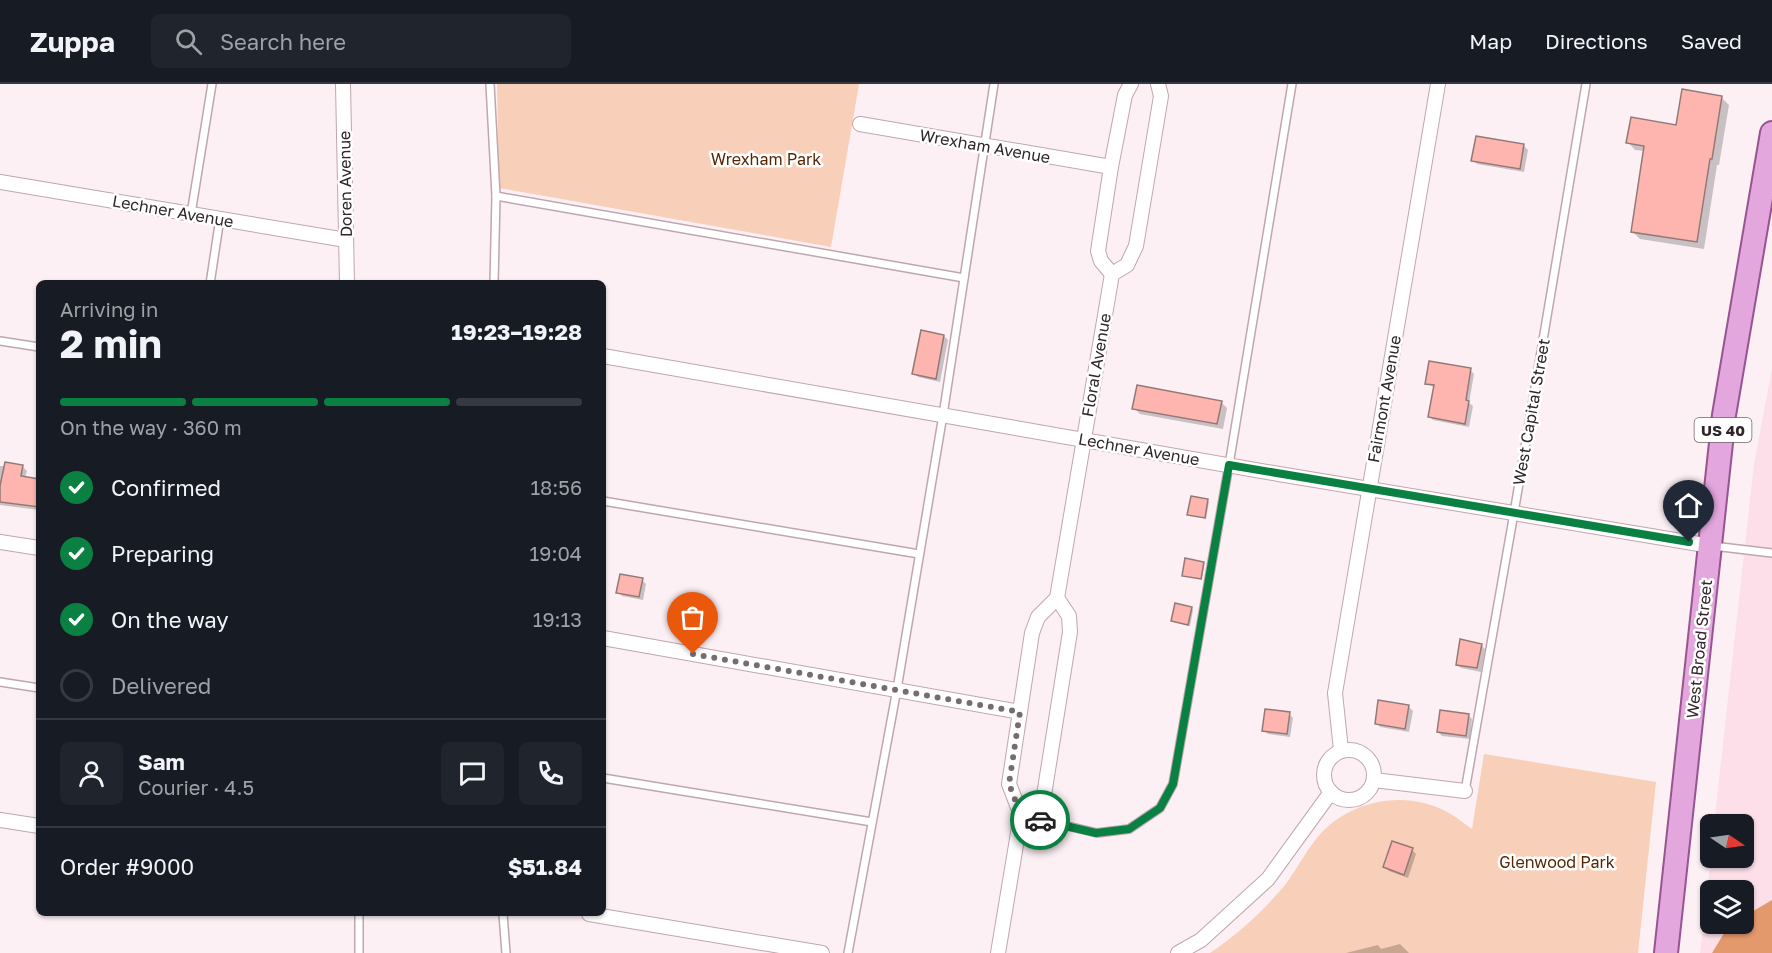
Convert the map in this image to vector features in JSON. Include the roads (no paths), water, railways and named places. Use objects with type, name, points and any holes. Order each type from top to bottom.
[{"type":"main road","name":"West Broad Street","points":[[1666,953],[1724,416],[1772,133]]},
{"type":"street","name":"Doren Avenue","points":[[343,84],[347,280]]},
{"type":"street","points":[[1131,84],[1125,95],[1098,251],[1101,261],[1112,274],[1127,265],[1136,246],[1161,96],[1158,84]]},
{"type":"street","name":"Fairmont Avenue","points":[[1341,750],[1335,693],[1436,84]]},
{"type":"street","name":"Wrexham Avenue","points":[[860,124],[1111,167]]},
{"type":"street","name":"Lechner Avenue","points":[[0,182],[346,240]]},
{"type":"street","name":"Floral Avenue","points":[[1057,598],[1112,274]]},
{"type":"street","name":"Lechner Avenue","points":[[606,357],[1711,546]]},
{"type":"street","points":[[0,542],[36,548]]},
{"type":"street","points":[[998,953],[1021,815],[1009,784],[1032,633],[1038,617],[1057,598],[1069,616],[1070,632],[1044,795],[1021,815]]},
{"type":"street","points":[[606,639],[1020,712]]},
{"type":"street","points":[[1341,750],[1356,750],[1368,758],[1372,765],[1374,780],[1366,793],[1352,800],[1344,800],[1331,792],[1324,777],[1324,769],[1328,761],[1341,750]]},
{"type":"street","name":"West Capital Street","points":[[1374,780],[1464,791]]},
{"type":"street","points":[[1178,953],[1201,940],[1268,879],[1331,792]]},
{"type":"street","points":[[0,820],[36,826]]},
{"type":"street","points":[[601,916],[822,953]]},
{"type":"lane","points":[[191,214],[212,84]]},
{"type":"lane","points":[[490,84],[496,196],[494,280]]},
{"type":"lane","points":[[848,953],[897,689],[943,415],[993,84]]},
{"type":"lane","points":[[1021,815],[1096,833],[1129,829],[1160,808],[1173,784],[1292,84]]},
{"type":"lane","name":"West Capital Street","points":[[1464,791],[1514,513],[1586,84]]},
{"type":"lane","points":[[496,196],[964,278]]},
{"type":"lane","points":[[211,280],[220,218]]},
{"type":"lane","points":[[0,341],[36,347]]},
{"type":"lane","points":[[606,502],[919,554]]},
{"type":"lane","points":[[1711,546],[1772,553]]},
{"type":"lane","points":[[0,682],[36,688]]},
{"type":"lane","points":[[606,778],[872,822]]},
{"type":"lane","points":[[359,916],[359,953]]},
{"type":"lane","points":[[503,916],[506,953]]},
{"type":"park label","name":"Wrexham Park","points":[[766,159]]},
{"type":"park label","name":"Glenwood Park","points":[[1557,862]]}]
